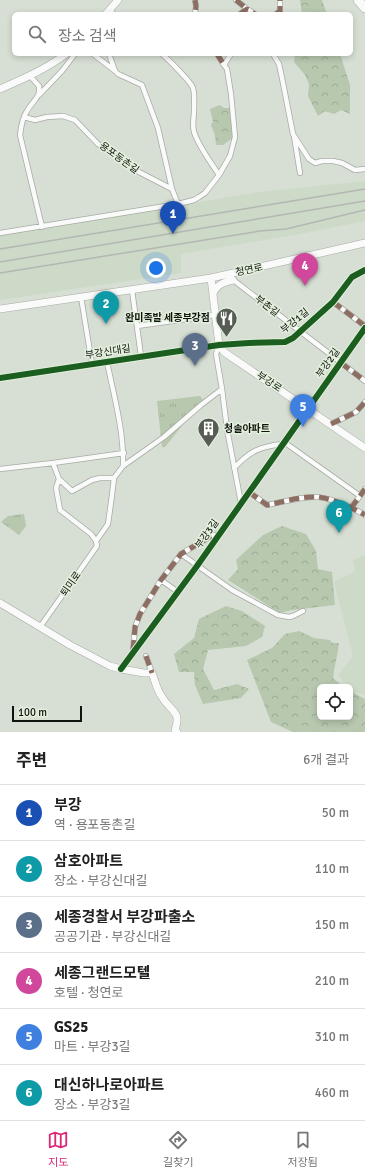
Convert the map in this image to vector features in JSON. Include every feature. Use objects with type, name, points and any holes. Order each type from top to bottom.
[{"type":"highway","points":[[358,0],[365,8]]},
{"type":"street","points":[[111,12],[118,0]]},
{"type":"street","points":[[195,0],[195,12]]},
{"type":"street","points":[[236,0],[252,12]]},
{"type":"street","points":[[279,12],[280,11],[280,0]]},
{"type":"street","points":[[243,12],[247,9]]},
{"type":"street","points":[[0,89],[30,76],[53,64],[63,56]]},
{"type":"street","points":[[42,227],[20,136],[22,122],[26,111],[73,56]]},
{"type":"street","points":[[96,56],[118,74],[142,85],[158,128],[172,189],[178,204]]},
{"type":"street","points":[[110,56],[115,71]]},
{"type":"street","points":[[164,56],[189,81],[193,88],[193,131],[219,175]]},
{"type":"street","points":[[0,233],[178,204],[194,200],[205,193],[219,175],[230,156],[235,137],[227,69],[219,56]]},
{"type":"street","points":[[224,65],[230,56]]},
{"type":"street","points":[[274,56],[279,64],[285,90],[300,173]]},
{"type":"street","points":[[30,76],[38,86],[39,95]]},
{"type":"street","name":"용포동촌길","points":[[24,117],[35,120],[47,117],[63,116],[75,120],[98,144],[139,172],[172,189]]},
{"type":"street","points":[[293,134],[309,159],[314,163],[333,161],[342,163],[355,170],[365,169]]},
{"type":"street","name":"청연로","points":[[0,309],[211,278],[365,243]]},
{"type":"street","name":"부강1길","points":[[219,345],[285,342],[293,338],[333,302],[352,277],[365,270]]},
{"type":"street","name":"부촌길","points":[[225,275],[301,331],[365,381]]},
{"type":"street","points":[[211,278],[219,345],[216,354],[227,429],[241,503]]},
{"type":"street","points":[[212,295],[214,290],[220,285],[233,280]]},
{"type":"street","points":[[132,290],[141,356]]},
{"type":"street","name":"부강신대길","points":[[81,297],[92,364]]},
{"type":"street","points":[[333,302],[365,327]]},
{"type":"street","points":[[137,326],[215,314]]},
{"type":"street","name":"부강2길","points":[[308,409],[365,327]]},
{"type":"street","name":"부강신대길","points":[[0,378],[219,345]]},
{"type":"street","name":"부강로","points":[[219,345],[224,352],[365,448]]},
{"type":"street","name":"부강신대길","points":[[107,362],[124,452],[123,466]]},
{"type":"street","points":[[123,466],[164,437],[201,404],[222,389]]},
{"type":"street","points":[[330,424],[356,412],[365,402]]},
{"type":"street","name":"부강3길","points":[[122,669],[308,409]]},
{"type":"street","points":[[234,468],[245,457],[254,451],[283,443],[360,496]]},
{"type":"street","points":[[0,470],[124,452]]},
{"type":"street","points":[[53,463],[59,479],[72,490],[92,480],[100,478],[114,478]]},
{"type":"street","name":"퇴미로","points":[[40,627],[97,546],[96,541],[108,524],[114,478],[123,466]]},
{"type":"street","points":[[59,479],[56,488],[60,510],[90,534],[96,541]]},
{"type":"street","points":[[351,508],[365,489]]},
{"type":"street","points":[[249,492],[268,505],[317,497],[329,499],[365,515]]},
{"type":"street","name":"부강3길","points":[[133,654],[135,627],[140,614],[161,580],[181,554],[211,536],[220,534]]},
{"type":"street","name":"부강3길","points":[[181,554],[232,590],[278,615],[293,616],[303,611]]},
{"type":"street","points":[[161,580],[178,592]]},
{"type":"street","points":[[0,603],[70,645],[110,666],[144,673],[152,673]]},
{"type":"street","points":[[146,656],[164,701],[176,713],[178,722],[175,730],[177,732]]},
{"type":"shaded area","points":[[365,181],[365,221],[295,235],[181,254],[181,273],[0,300],[0,235],[259,192]]},
{"type":"shaded area","points":[[365,555],[365,695],[353,692],[353,684],[346,684],[338,675],[353,656],[334,582],[355,571],[353,560]]},
{"type":"green space","points":[[300,0],[322,0],[326,12],[302,12]]},
{"type":"green space","points":[[295,56],[341,56],[350,85],[350,114],[341,110],[334,114],[325,111],[318,116],[308,96],[309,84],[305,75],[294,62]]},
{"type":"green space","points":[[220,105],[224,108],[229,108],[232,111],[234,137],[223,145],[216,145],[215,135],[211,125],[213,122],[210,109]]},
{"type":"green space","points":[[200,396],[203,400],[165,447],[162,447],[157,401]]},
{"type":"green space","points":[[24,514],[26,526],[19,535],[1,522],[8,516]]},
{"type":"green space","points":[[282,526],[306,534],[316,551],[318,569],[332,572],[335,605],[292,610],[280,613],[228,580],[238,569],[236,560],[263,535]]},
{"type":"green space","points":[[226,606],[242,611],[265,626],[262,637],[246,646],[208,650],[203,669],[214,690],[237,684],[249,689],[241,698],[203,704],[195,685],[194,672],[179,672],[174,654],[194,638],[199,619]]},
{"type":"green space","points":[[299,631],[314,638],[330,640],[332,643],[339,643],[333,678],[340,684],[317,684],[317,720],[353,720],[353,693],[365,699],[364,732],[293,732],[271,722],[247,660],[272,648],[285,634]]},
{"type":"railway","points":[[0,249],[365,189]]},
{"type":"railway","points":[[0,262],[365,201]]},
{"type":"railway","points":[[0,273],[260,231],[286,229],[365,210]]},
{"type":"marked path","points":[[195,0],[195,12]]},
{"type":"marked path","points":[[236,0],[247,9]]},
{"type":"marked path","points":[[279,12],[280,11],[280,0]]},
{"type":"marked path","points":[[243,12],[247,9],[252,12]]},
{"type":"marked path","points":[[218,56],[224,65]]},
{"type":"marked path","points":[[333,302],[365,326]]},
{"type":"marked path","points":[[341,363],[365,381]]},
{"type":"marked path","points":[[331,424],[356,412],[365,402]]},
{"type":"marked path","points":[[351,508],[365,489]]},
{"type":"marked path","points":[[249,492],[267,505],[299,498],[318,497],[342,504],[365,515]]},
{"type":"marked path","points":[[133,650],[135,627],[140,614],[161,580],[181,554],[211,536],[220,534]]},
{"type":"marked path","points":[[146,656],[152,673]]},
{"type":"cycle path","points":[[0,378],[219,345],[285,342],[293,338],[333,302],[352,277],[365,270]]},
{"type":"cycle path","points":[[121,669],[197,566],[365,328]]},
{"type":"place","name":"부강","points":[[173,234]]},
{"type":"place","name":"세종그랜드모텔","points":[[305,286]]},
{"type":"place","name":"삼호아파트","points":[[106,324]]},
{"type":"place","name":"완미족발 세종부강점","points":[[226,338]]},
{"type":"place","name":"세종경찰서 부강파출소","points":[[195,366]]},
{"type":"place","name":"GS25","points":[[303,427]]},
{"type":"place","name":"청솔아파트","points":[[209,448]]},
{"type":"place","name":"대신하나로아파트","points":[[339,533]]}]
